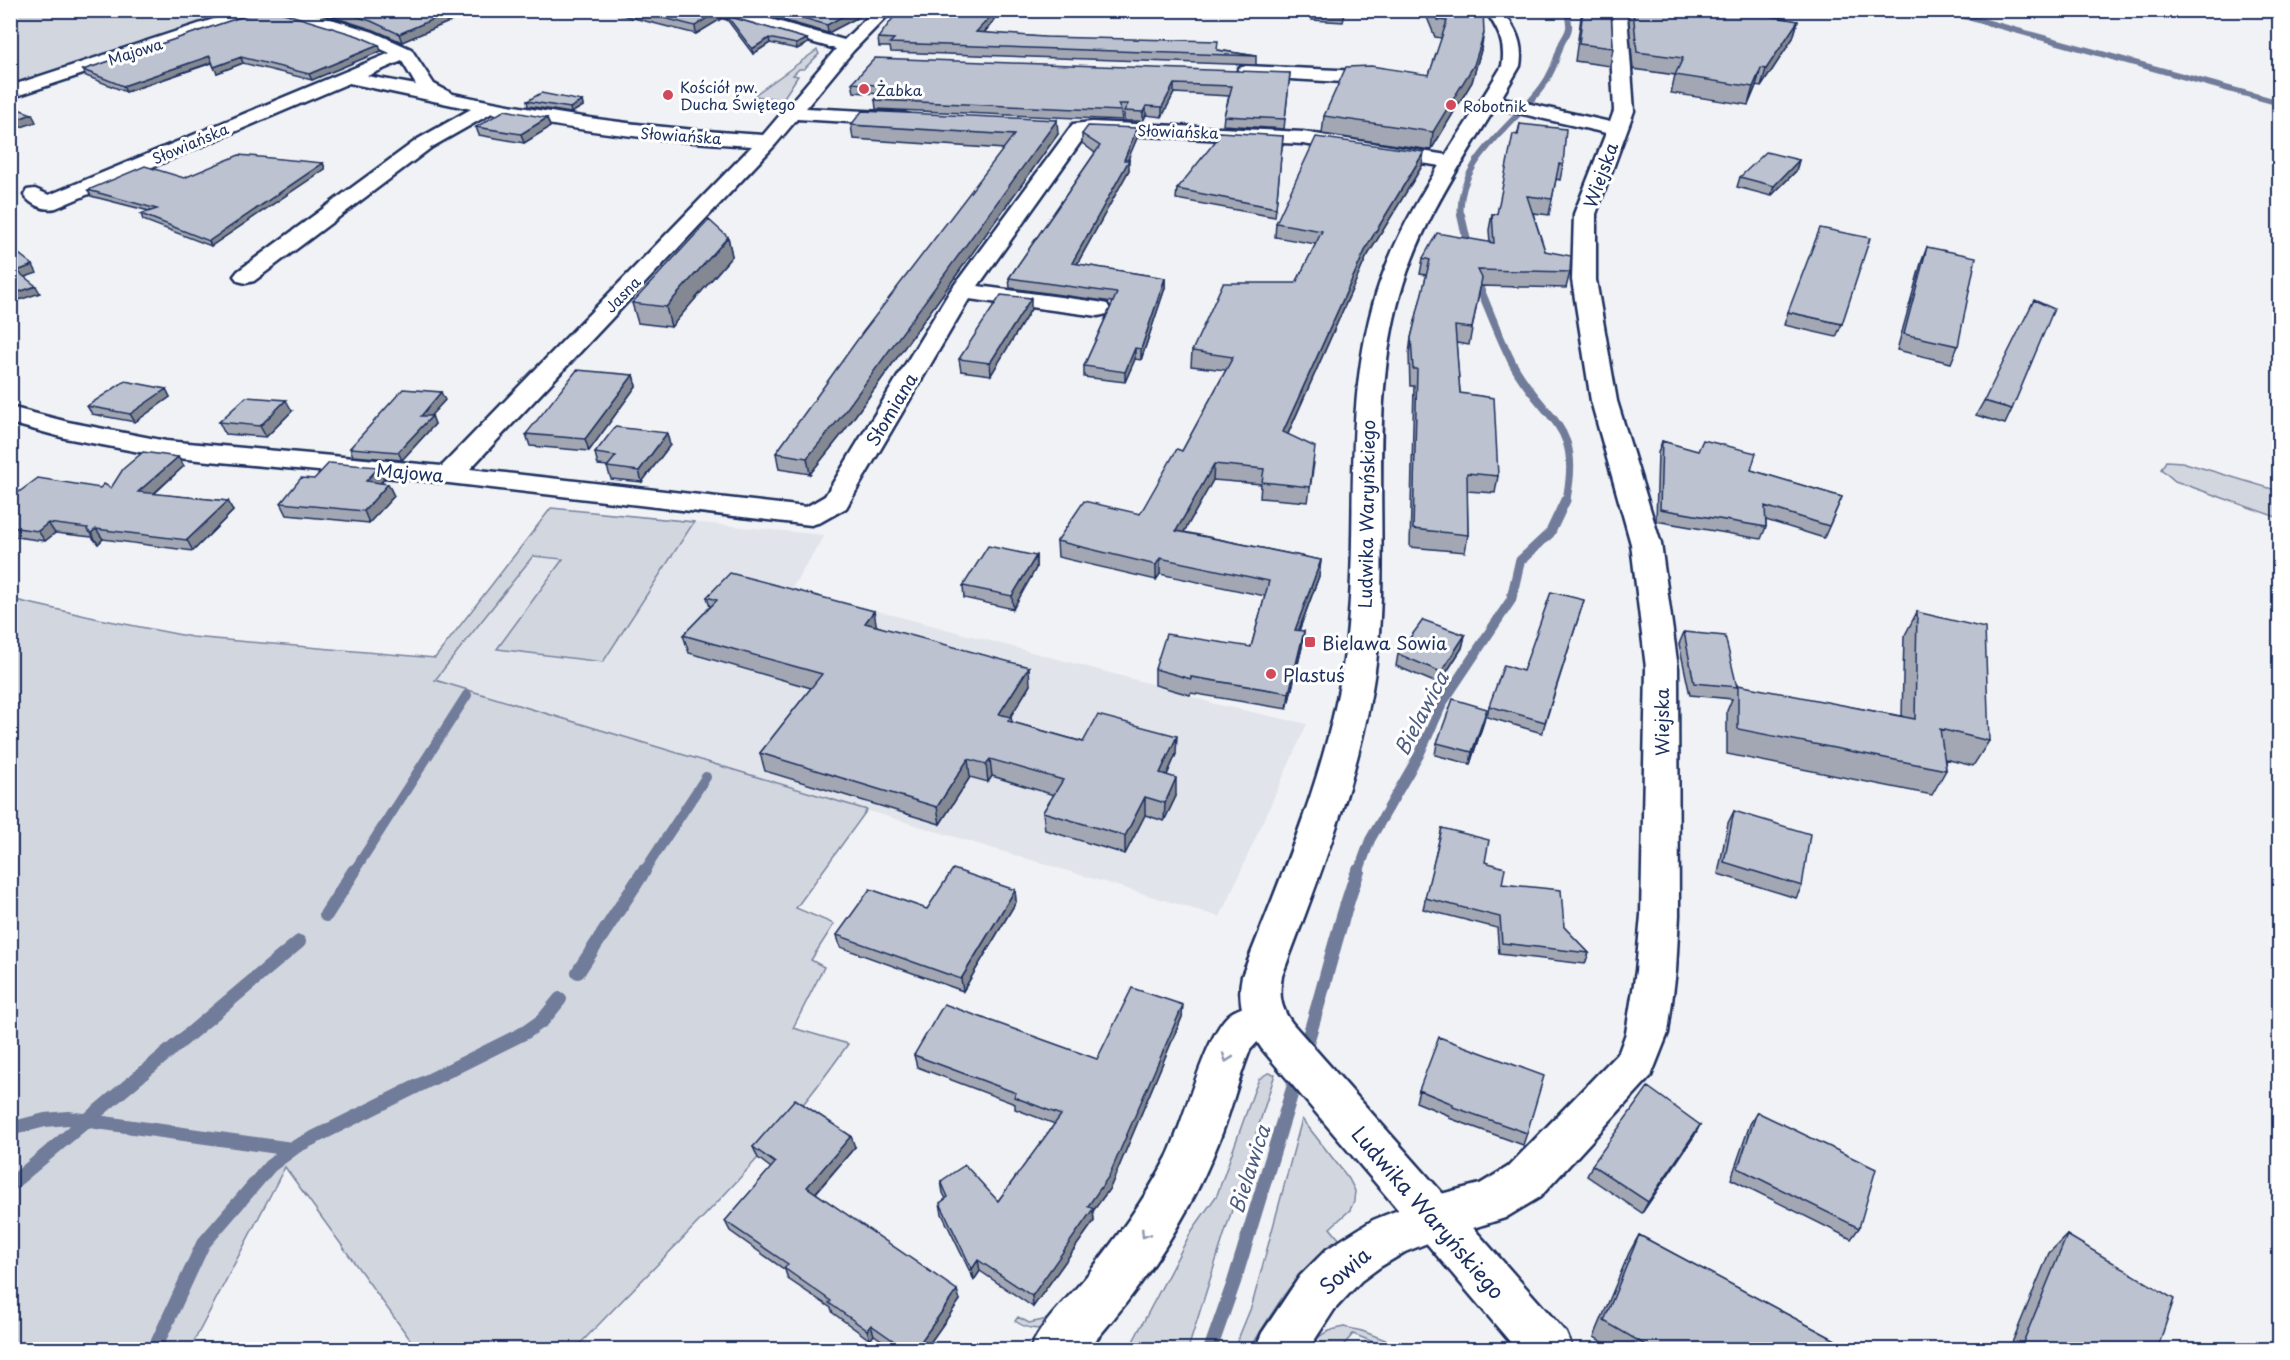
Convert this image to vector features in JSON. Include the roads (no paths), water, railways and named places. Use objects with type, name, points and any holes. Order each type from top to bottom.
[{"type":"street","name":"Majowa","points":[[10,92],[260,10]]},
{"type":"street","points":[[283,10],[367,36],[405,52],[410,57],[419,80],[436,95]]},
{"type":"street","points":[[718,10],[863,59]]},
{"type":"street","name":"Jasna","points":[[448,475],[768,141],[843,53],[885,10]]},
{"type":"street","name":"Ludwika Waryńskiego","points":[[1493,10],[1508,31],[1514,52],[1511,66],[1422,213],[1403,252],[1381,326],[1373,361],[1368,413],[1366,591],[1359,665],[1346,728],[1327,796],[1262,976],[1258,999],[1271,1027],[1433,1218],[1549,1350]]},
{"type":"street","name":"Wiejska","points":[[1433,1218],[1489,1203],[1524,1182],[1636,1063],[1647,1033],[1656,971],[1660,915],[1662,668],[1646,544],[1604,401],[1584,280],[1585,214],[1624,111],[1622,41],[1617,10]]},
{"type":"street","name":"Słowiańska","points":[[35,195],[48,204],[405,52]]},
{"type":"street","points":[[1233,72],[1361,77]]},
{"type":"street","name":"Słowiańska","points":[[346,77],[489,106],[524,116],[621,131],[768,141]]},
{"type":"street","name":"Wiejska","points":[[1490,101],[1617,130]]},
{"type":"street","points":[[246,276],[425,143],[489,106]]},
{"type":"street","points":[[794,113],[926,120]]},
{"type":"street","name":"Słowiańska","points":[[1069,127],[1294,137],[1453,162]]},
{"type":"street","name":"Słomiana","points":[[811,516],[836,502],[962,291],[1069,127]]},
{"type":"street","points":[[962,291],[1098,309]]},
{"type":"street","name":"Majowa","points":[[10,415],[65,430],[166,449],[448,475],[811,516]]},
{"type":"street","points":[[1054,1350],[1123,1265],[1168,1198],[1198,1139],[1235,1037],[1246,1025],[1271,1027]]},
{"type":"street","name":"Sowia","points":[[1280,1350],[1317,1293],[1344,1265],[1382,1240],[1433,1218]]},
{"type":"waterway","name":"Bielawica","points":[[1461,215],[1462,197],[1467,179],[1476,162],[1530,102],[1548,77],[1568,30],[1567,10]]},
{"type":"waterway","points":[[1942,10],[2280,103]]},
{"type":"waterway","name":"Bielawica","points":[[1461,215],[1469,250]]},
{"type":"waterway","name":"Bielawica","points":[[1475,277],[1514,366],[1565,439],[1570,455],[1566,501]]},
{"type":"waterway","name":"Bielawica","points":[[1358,873],[1370,840],[1419,755],[1443,702],[1511,600],[1520,561],[1550,533],[1566,499]]},
{"type":"waterway","points":[[353,873],[467,695]]},
{"type":"waterway","points":[[643,873],[706,777]]},
{"type":"waterway","points":[[326,915],[354,871]]},
{"type":"waterway","points":[[578,972],[644,871]]},
{"type":"waterway","name":"Bielawica","points":[[1303,1055],[1358,871]]},
{"type":"waterway","points":[[87,1121],[299,942]]},
{"type":"waterway","points":[[154,1350],[203,1244],[270,1166],[297,1146],[526,1032],[543,1020],[560,999]]},
{"type":"waterway","name":"Bielawica","points":[[1210,1350],[1234,1282],[1298,1072]]},
{"type":"waterway","points":[[10,1129],[45,1120],[68,1118],[87,1121]]},
{"type":"waterway","points":[[10,1185],[87,1121]]},
{"type":"waterway","points":[[87,1121],[292,1149]]},
{"type":"place","name":"Żabka","points":[[864,89]]},
{"type":"place","name":"Kościół pw. Ducha Świętego","points":[[668,95]]},
{"type":"place","name":"Robotnik","points":[[1451,105]]},
{"type":"place","name":"Bielawa Sowia","points":[[1310,642]]},
{"type":"place","name":"Plastuś","points":[[1271,674]]}]
